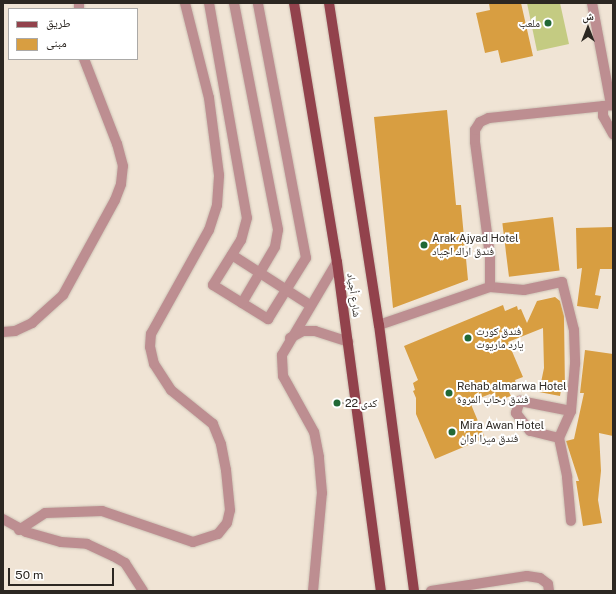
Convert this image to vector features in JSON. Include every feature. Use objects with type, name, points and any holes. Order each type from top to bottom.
[{"type":"main road","name":"شارع أجياد","points":[[294,3],[337,262],[371,530],[381,591]]},
{"type":"main road","name":"شارع أجياد","points":[[329,3],[379,325],[414,591]]},
{"type":"street","points":[[19,530],[45,513],[102,512],[193,542],[218,534],[227,524],[230,510],[226,470],[221,444],[213,424],[171,390],[154,364],[150,347],[151,334],[209,230],[217,205],[219,175],[209,98],[185,3]]},
{"type":"street","points":[[209,3],[247,218],[241,240],[213,285],[268,318],[306,258],[258,3]]},
{"type":"street","points":[[234,3],[278,230],[275,247],[242,303]]},
{"type":"street","points":[[592,3],[609,105],[603,116],[613,134]]},
{"type":"street","points":[[3,332],[15,331],[32,324],[63,295],[115,200],[121,184],[123,166],[117,144],[84,60]]},
{"type":"street","points":[[490,287],[490,256],[475,130],[480,122],[489,118],[609,105]]},
{"type":"street","points":[[232,255],[310,305]]},
{"type":"street","points":[[313,591],[322,493],[319,457],[314,432],[282,371],[282,355],[290,338],[337,262]]},
{"type":"street","points":[[379,325],[475,290],[490,287],[524,290],[562,282],[574,330],[575,377],[571,411],[559,438],[567,477],[571,521]]},
{"type":"street","points":[[290,338],[303,332],[315,330],[348,342]]},
{"type":"street","points":[[559,438],[530,431],[516,413],[520,400],[571,411]]},
{"type":"street","points":[[3,519],[19,530],[100,549],[125,563],[143,591]]},
{"type":"street","points":[[431,591],[527,576],[540,578],[548,584],[550,591]]},
{"type":"green space","name":"ملعب","points":[[527,3],[560,3],[569,44],[537,51]]},
{"type":"building","points":[[489,3],[521,3],[533,56],[501,63],[498,50],[485,53],[476,13],[490,10]]},
{"type":"building","points":[[447,110],[456,205],[461,205],[468,280],[393,308],[374,117]]},
{"type":"building","points":[[553,217],[560,271],[509,277],[502,223]]},
{"type":"building","points":[[613,227],[613,269],[600,269],[595,295],[601,296],[598,309],[577,306],[582,268],[577,269],[576,228]]},
{"type":"building","points":[[555,297],[560,301],[564,316],[565,391],[561,390],[560,396],[539,392],[544,368],[543,328],[508,342],[523,377],[515,380],[517,387],[508,390],[511,396],[500,400],[499,396],[495,398],[490,394],[470,402],[485,438],[435,459],[416,414],[416,398],[413,391],[415,390],[413,383],[418,380],[404,346],[503,305],[505,311],[517,306],[518,310],[521,309],[527,323],[537,301]]},
{"type":"building","points":[[585,350],[613,354],[613,436],[599,433],[601,471],[598,500],[602,523],[583,526],[576,481],[579,481],[566,441],[574,439],[584,393],[580,393]]},
{"type":"place","name":"ملعب","points":[[548,23]]},
{"type":"place","name":"Arak Ajyad Hotel فندق اراك اجياد","points":[[424,245]]},
{"type":"place","name":"فندق كورت يارد ماريوت","points":[[468,338]]},
{"type":"place","name":"Rehab almarwa Hotel فندق رحاب المروة","points":[[449,393]]},
{"type":"place","name":"كدى 22","points":[[337,403]]},
{"type":"place","name":"Mira Awan Hotel فندق ميرا اوان","points":[[452,432]]}]
